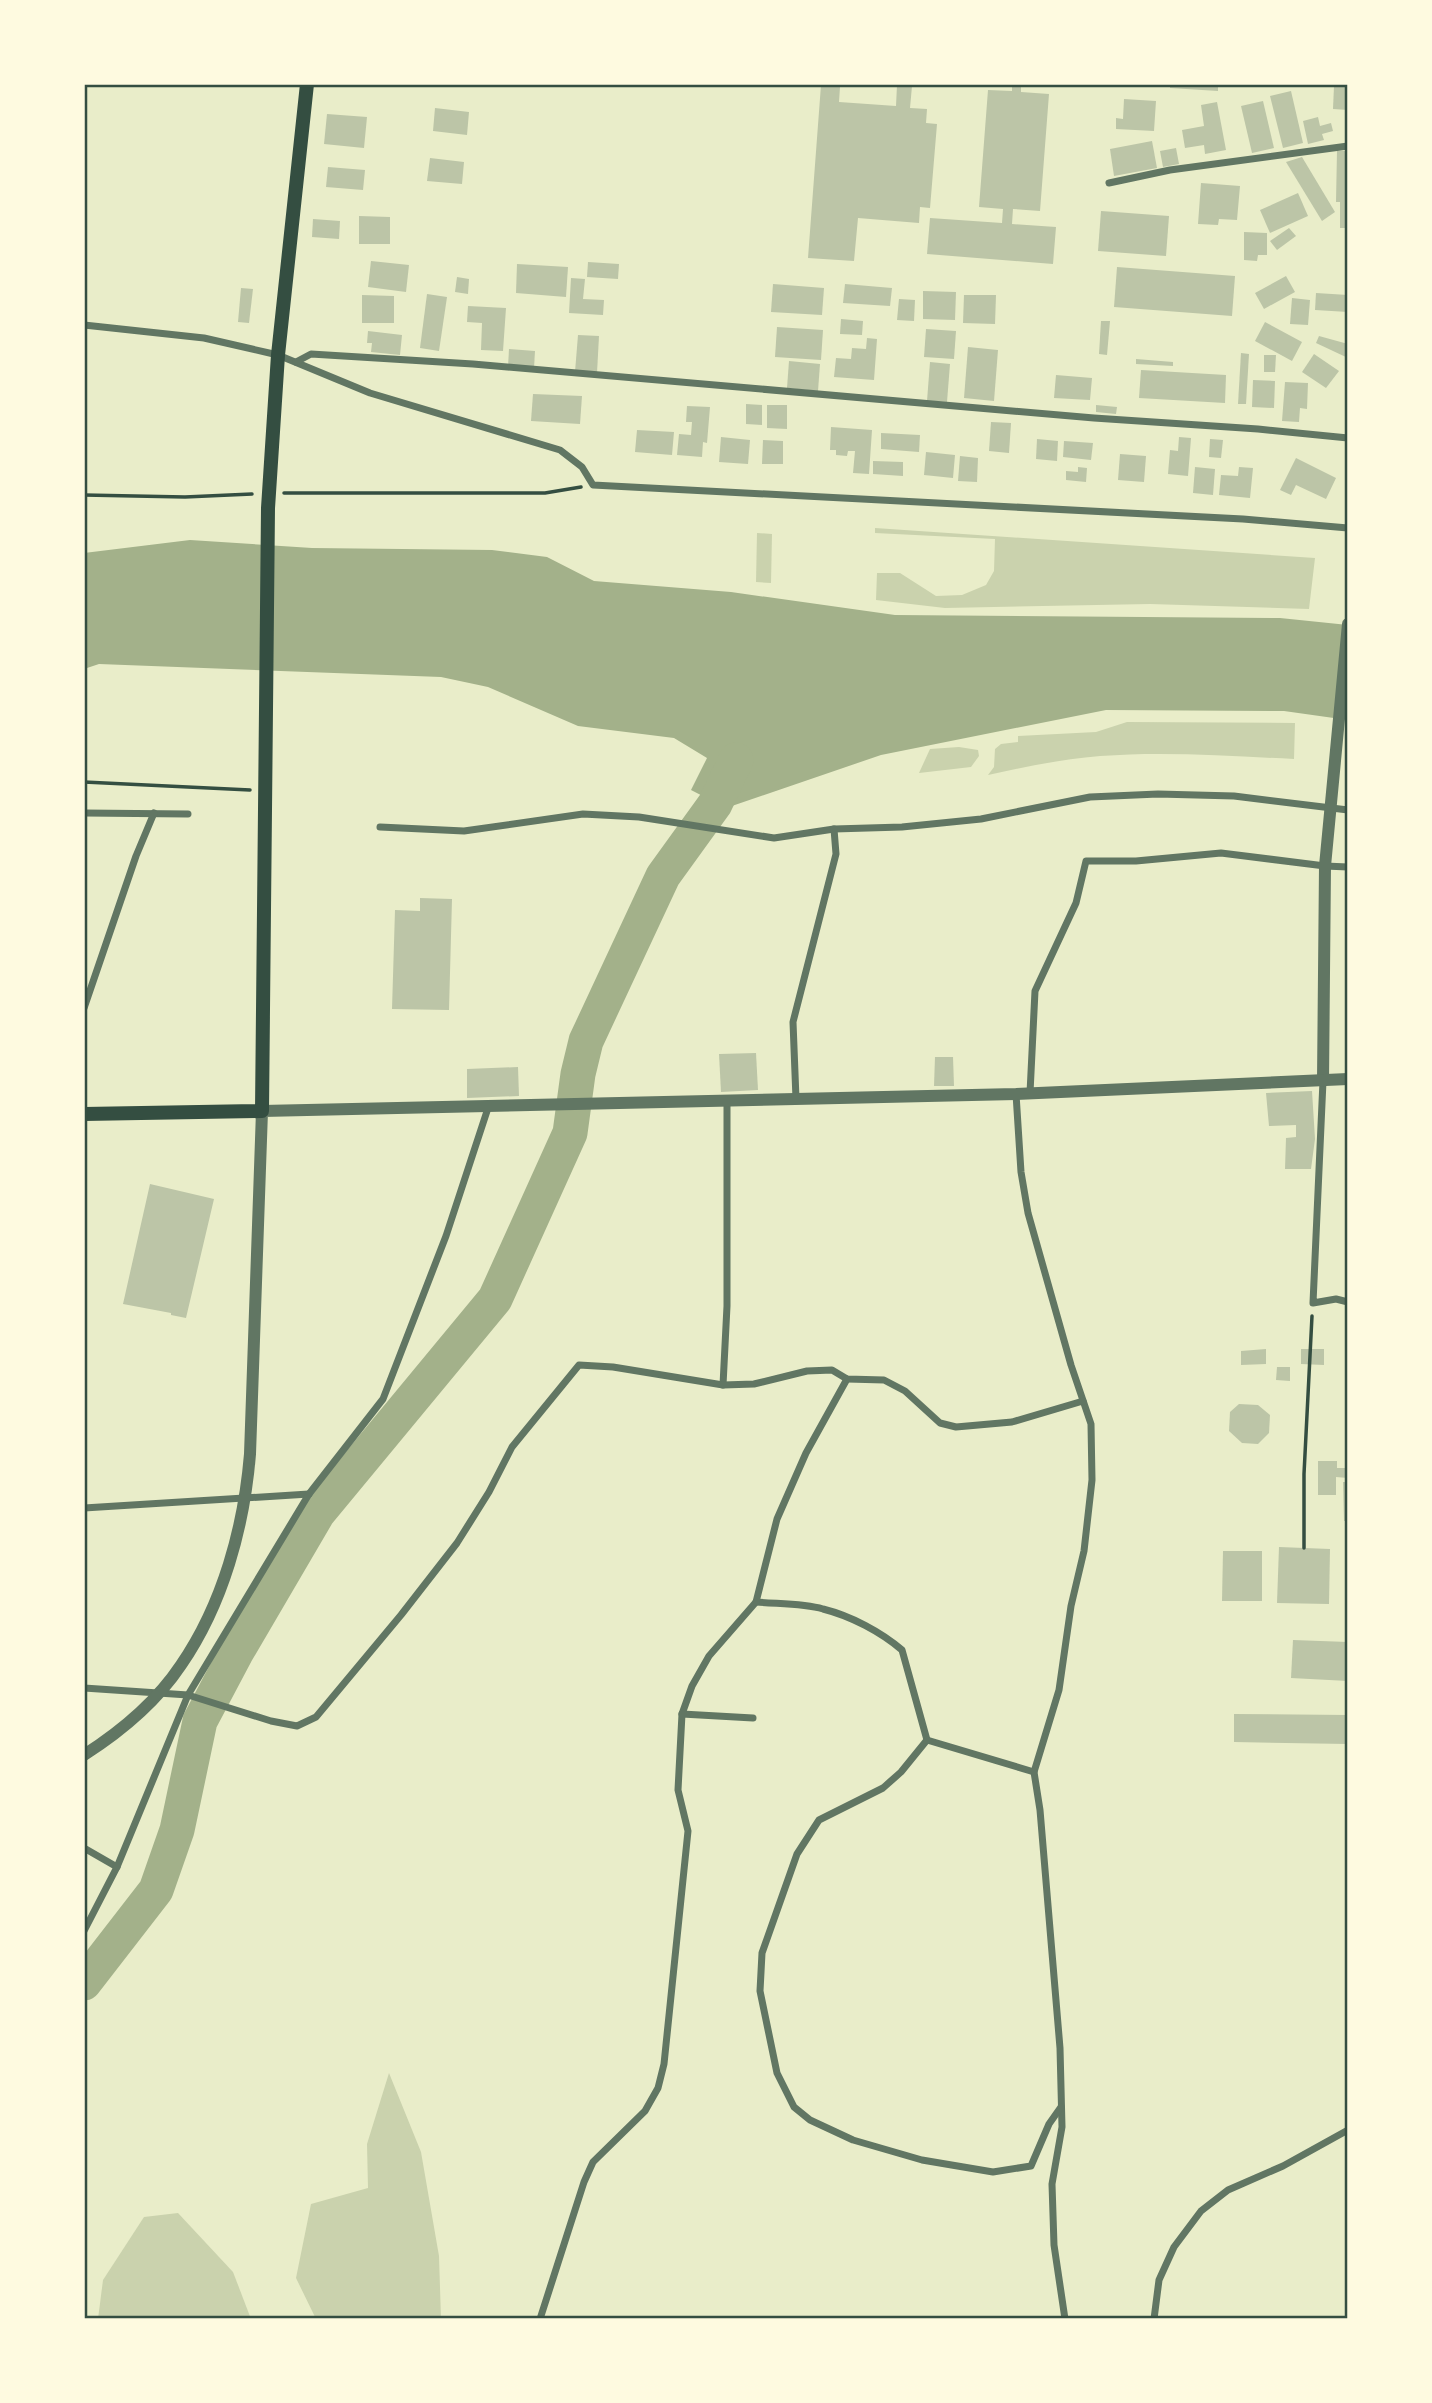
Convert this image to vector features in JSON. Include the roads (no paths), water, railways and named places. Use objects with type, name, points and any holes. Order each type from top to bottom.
[{"type":"main road","points":[[84,1114],[262,1111],[268,509],[278,355],[307,84]]},
{"type":"street","points":[[1109,183],[1170,170],[1348,146]]},
{"type":"street","points":[[84,325],[204,338],[278,355],[370,393],[560,450],[582,467],[593,485],[1243,519],[1348,528]]},
{"type":"street","points":[[296,362],[312,354],[473,364],[1348,438]]},
{"type":"street","points":[[1348,624],[1325,866],[1323,1082],[1312,1303],[1336,1299],[1348,1302]]},
{"type":"street","points":[[380,827],[464,831],[583,814],[639,817],[774,838],[834,829],[902,827],[981,819],[1090,797],[1158,794],[1332,803],[1348,810]]},
{"type":"street","points":[[84,813],[188,814]]},
{"type":"street","points":[[84,1008],[136,856],[154,813]]},
{"type":"street","points":[[796,1099],[793,1022],[836,854],[834,829]]},
{"type":"street","points":[[1030,1093],[1035,991],[1076,904],[1086,861],[1136,861],[1221,853],[1348,867]]},
{"type":"street","points":[[84,1755],[106,1741],[158,1694],[181,1665],[204,1623],[235,1551],[247,1496],[251,1441],[262,1111],[1016,1094],[1348,1079]]},
{"type":"street","points":[[1016,1094],[1021,1172],[1028,1213],[1091,1424],[1092,1480],[1084,1551],[1071,1606],[1059,1690],[1034,1772],[1040,1810],[1060,2048],[1062,2127],[1052,2185],[1054,2245],[1065,2319]]},
{"type":"street","points":[[723,1385],[727,1306],[727,1100]]},
{"type":"street","points":[[84,1931],[117,1867],[188,1695],[309,1493],[383,1399],[446,1236],[489,1105]]},
{"type":"street","points":[[84,1688],[188,1695],[226,1708],[297,1726],[316,1717],[457,1543],[489,1492],[512,1447],[579,1365],[613,1367],[723,1385],[754,1384],[807,1371],[832,1370],[847,1378],[884,1380],[905,1391],[940,1423],[956,1427],[1012,1422],[1083,1401]]},
{"type":"street","points":[[540,2319],[584,2182],[593,2162],[645,2111],[658,2088],[664,2064],[688,1831],[678,1790],[682,1714],[692,1686],[709,1656],[756,1602],[777,1519],[806,1453],[847,1378]]},
{"type":"street","points":[[84,1508],[309,1493]]},
{"type":"street","points":[[756,1602],[822,1608],[847,1617],[902,1650],[927,1740]]},
{"type":"street","points":[[682,1714],[754,1718]]},
{"type":"street","points":[[927,1740],[1034,1772]]},
{"type":"street","points":[[927,1740],[901,1772],[883,1787],[819,1820],[797,1854],[762,1953],[760,1991],[777,2074],[794,2107],[810,2120],[853,2140],[922,2160],[992,2172],[1031,2166],[1049,2124],[1061,2107]]},
{"type":"street","points":[[84,1849],[117,1867]]},
{"type":"street","points":[[1154,2319],[1159,2280],[1174,2247],[1201,2211],[1227,2190],[1283,2166],[1348,2130]]},
{"type":"waterway","points":[[84,1983],[156,1890],[177,1830],[200,1721],[236,1653],[318,1513],[495,1299],[570,1133],[578,1074],[586,1041],[663,876],[715,804],[736,760]]}]
